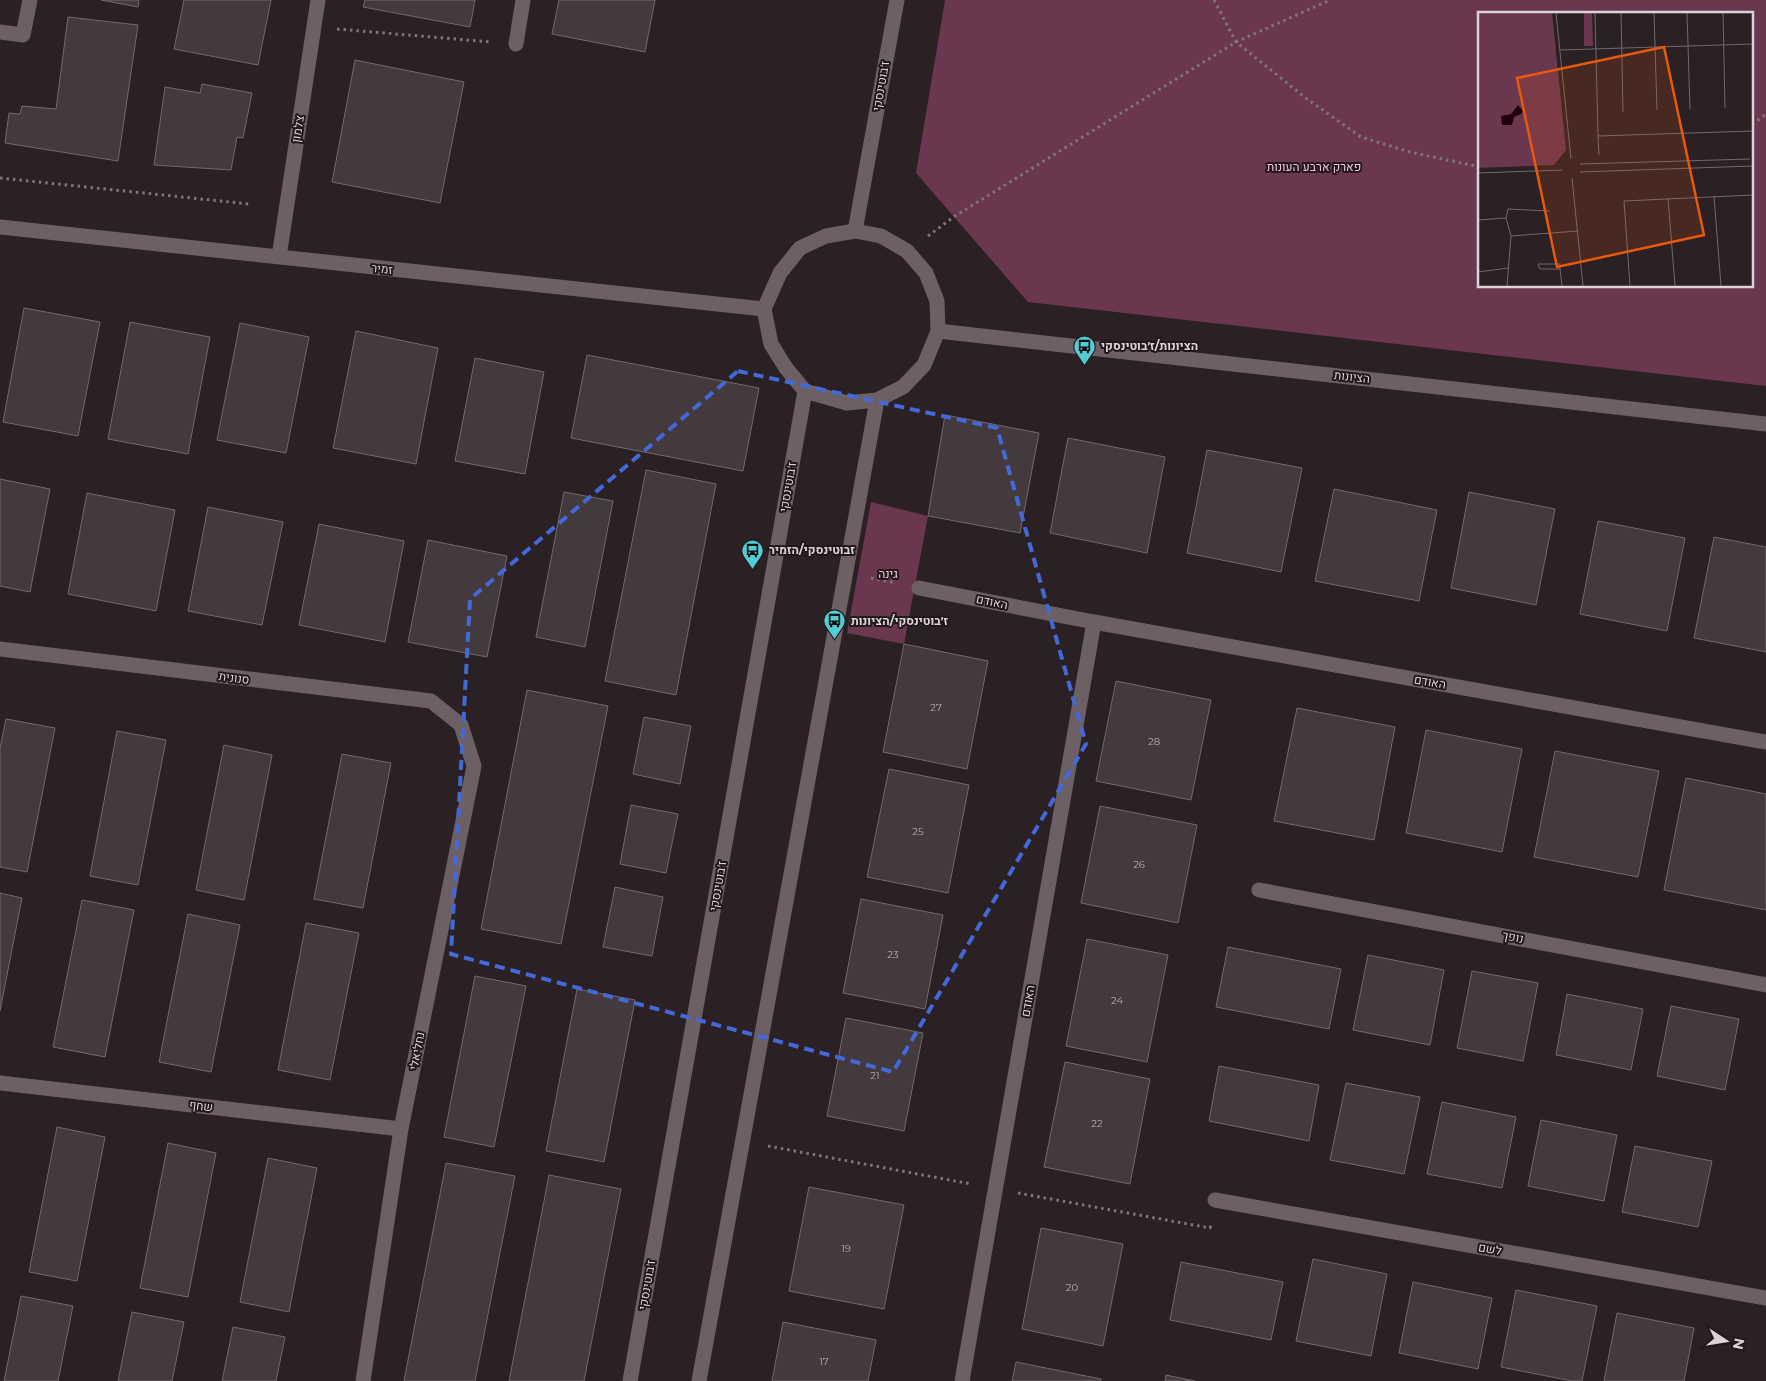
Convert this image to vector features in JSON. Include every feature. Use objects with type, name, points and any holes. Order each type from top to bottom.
[{"type":"street","points":[[0,32],[23,35],[30,0]]},
{"type":"street","name":"צלמון","points":[[279,257],[318,0]]},
{"type":"street","points":[[516,44],[523,0]]},
{"type":"street","name":"ז'בוטינסקי","points":[[855,231],[897,0]]},
{"type":"street","name":"זמיר","points":[[0,227],[764,309]]},
{"type":"street","points":[[855,231],[881,236],[907,251],[926,273],[937,301],[938,331],[924,365],[903,387],[877,400],[847,403],[805,391],[786,368],[771,344],[764,309],[780,273],[800,248],[826,236],[855,231]]},
{"type":"street","name":"הציונות","points":[[938,331],[1766,424]]},
{"type":"street","name":"ז'בוטינסקי","points":[[630,1381],[805,391]]},
{"type":"street","points":[[699,1381],[877,400]]},
{"type":"street","name":"האודם","points":[[919,588],[1094,622],[1766,742]]},
{"type":"street","name":"האודם","points":[[962,1381],[1094,622]]},
{"type":"street","name":"סנונית","points":[[0,650],[431,702],[461,724]]},
{"type":"street","name":"נחליאלי","points":[[362,1381],[401,1128],[474,766],[461,724]]},
{"type":"street","name":"נופך","points":[[1259,890],[1766,985]]},
{"type":"street","name":"שחף","points":[[0,1082],[401,1128]]},
{"type":"street","name":"לשם","points":[[1215,1200],[1766,1298]]},
{"type":"path","points":[[1214,0],[1236,42],[1306,99],[1361,136],[1410,152],[1478,167]]},
{"type":"path","points":[[907,251],[955,216],[1236,42],[1330,0]]},
{"type":"path","points":[[314,27],[516,44]]},
{"type":"path","points":[[1754,123],[1766,114]]},
{"type":"path","points":[[0,178],[249,204]]},
{"type":"path","points":[[845,573],[919,588]]},
{"type":"path","points":[[743,1141],[1210,1228],[1215,1200]]},
{"type":"highlighted area","points":[[738,371],[997,428],[1086,744],[893,1072],[451,954],[470,599]]},
{"type":"green space","name":"פארק ארבע העונות","points":[[945,0],[1766,0],[1766,386],[1028,302],[916,173]]},
{"type":"green space","name":"גינה","points":[[871,502],[928,516],[904,644],[847,633]]},
{"type":"building","points":[[101,0],[139,0],[138,7]]},
{"type":"building","points":[[184,0],[271,0],[258,65],[174,49]]},
{"type":"building","points":[[365,0],[475,0],[470,27],[363,7]]},
{"type":"building","points":[[559,0],[655,0],[645,52],[552,34]]},
{"type":"building","points":[[68,17],[138,25],[118,161],[5,143],[9,113],[20,114],[22,106],[56,109]]},
{"type":"building","points":[[355,60],[464,82],[440,203],[332,182]]},
{"type":"building","points":[[202,84],[252,93],[243,138],[237,137],[231,170],[154,165],[165,87],[200,93]]},
{"type":"building","points":[[24,308],[100,322],[78,436],[3,422]]},
{"type":"building","points":[[130,322],[210,337],[188,454],[108,439]]},
{"type":"building","points":[[240,323],[309,337],[286,453],[217,440]]},
{"type":"building","points":[[356,331],[438,348],[416,464],[333,448]]},
{"type":"building","points":[[587,355],[759,388],[743,471],[571,438]]},
{"type":"building","points":[[475,358],[544,372],[525,474],[455,461]]},
{"type":"building","points":[[945,415],[1039,433],[1020,533],[928,516]]},
{"type":"building","points":[[1068,438],[1165,457],[1147,553],[1050,533]]},
{"type":"building","points":[[1207,450],[1302,468],[1281,572],[1187,553]]},
{"type":"building","points":[[646,470],[716,484],[676,695],[605,681]]},
{"type":"building","points":[[0,479],[50,489],[30,592],[0,586]]},
{"type":"building","points":[[1334,489],[1437,510],[1419,601],[1315,581]]},
{"type":"building","points":[[564,492],[613,501],[585,647],[536,637]]},
{"type":"building","points":[[1469,492],[1555,509],[1536,605],[1451,588]]},
{"type":"building","points":[[87,493],[175,510],[156,611],[68,594]]},
{"type":"building","points":[[208,507],[283,522],[262,625],[188,611]]},
{"type":"building","points":[[1598,521],[1685,538],[1667,631],[1580,614]]},
{"type":"building","points":[[319,524],[404,541],[385,642],[299,625]]},
{"type":"building","points":[[1714,537],[1766,547],[1766,652],[1694,638]]},
{"type":"building","points":[[428,540],[507,556],[487,657],[408,642]]},
{"type":"building","points":[[904,644],[988,661],[967,769],[883,752]]},
{"type":"building","points":[[1116,681],[1211,700],[1191,800],[1096,781]]},
{"type":"building","points":[[527,690],[608,706],[561,944],[481,929]]},
{"type":"building","points":[[1297,708],[1395,727],[1374,840],[1274,821]]},
{"type":"building","points":[[644,717],[691,726],[680,784],[633,774]]},
{"type":"building","points":[[6,719],[55,728],[27,872],[0,867],[0,748]]},
{"type":"building","points":[[1426,730],[1522,749],[1502,852],[1406,833]]},
{"type":"building","points":[[117,731],[166,740],[138,885],[90,876]]},
{"type":"building","points":[[224,745],[272,755],[244,900],[196,890]]},
{"type":"building","points":[[1555,751],[1659,771],[1638,877],[1534,857]]},
{"type":"building","points":[[342,754],[391,763],[363,908],[314,899]]},
{"type":"building","points":[[889,769],[969,785],[948,893],[867,877]]},
{"type":"building","points":[[1686,778],[1766,794],[1766,910],[1664,890]]},
{"type":"building","points":[[631,805],[678,814],[666,873],[620,864]]},
{"type":"building","points":[[1100,806],[1197,825],[1178,923],[1081,903]]},
{"type":"building","points":[[615,887],[663,897],[652,956],[603,947]]},
{"type":"building","points":[[0,893],[22,898],[0,1011]]},
{"type":"building","points":[[861,899],[943,915],[925,1009],[843,993]]},
{"type":"building","points":[[82,900],[134,910],[105,1057],[53,1047]]},
{"type":"building","points":[[188,914],[240,925],[211,1072],[159,1062]]},
{"type":"building","points":[[306,923],[359,933],[330,1080],[278,1070]]},
{"type":"building","points":[[1087,939],[1168,955],[1147,1062],[1066,1046]]},
{"type":"building","points":[[1228,947],[1341,969],[1329,1029],[1216,1007]]},
{"type":"building","points":[[1368,955],[1444,970],[1430,1045],[1353,1030]]},
{"type":"building","points":[[1472,971],[1538,983],[1523,1061],[1457,1048]]},
{"type":"building","points":[[475,976],[526,986],[494,1147],[444,1137]]},
{"type":"building","points":[[577,989],[635,1000],[604,1162],[546,1151]]},
{"type":"building","points":[[1567,994],[1643,1009],[1631,1070],[1556,1055]]},
{"type":"building","points":[[1671,1006],[1739,1019],[1725,1090],[1657,1076]]},
{"type":"building","points":[[846,1018],[923,1033],[904,1131],[827,1116]]},
{"type":"building","points":[[1065,1062],[1150,1079],[1130,1184],[1044,1167]]},
{"type":"building","points":[[1219,1066],[1319,1085],[1309,1141],[1209,1121]]},
{"type":"building","points":[[1346,1083],[1420,1097],[1404,1174],[1330,1160]]},
{"type":"building","points":[[1442,1102],[1516,1117],[1502,1188],[1427,1174]]},
{"type":"building","points":[[1541,1120],[1617,1135],[1604,1201],[1528,1186]]},
{"type":"building","points":[[57,1127],[105,1137],[77,1281],[29,1272]]},
{"type":"building","points":[[168,1143],[216,1153],[188,1297],[140,1288]]},
{"type":"building","points":[[1635,1146],[1712,1161],[1698,1227],[1622,1212]]},
{"type":"building","points":[[268,1158],[317,1168],[289,1312],[240,1302]]},
{"type":"building","points":[[446,1163],[515,1176],[475,1381],[404,1381]]},
{"type":"building","points":[[549,1175],[621,1189],[584,1381],[509,1381]]},
{"type":"building","points":[[809,1187],[904,1205],[884,1309],[789,1291]]},
{"type":"building","points":[[1041,1228],[1123,1244],[1103,1346],[1022,1329]]},
{"type":"building","points":[[1313,1259],[1387,1274],[1371,1356],[1296,1341]]},
{"type":"building","points":[[1181,1262],[1283,1282],[1271,1340],[1170,1320]]},
{"type":"building","points":[[1413,1282],[1492,1298],[1478,1369],[1399,1353]]},
{"type":"building","points":[[1516,1290],[1597,1306],[1582,1381],[1572,1381],[1501,1367]]},
{"type":"building","points":[[21,1296],[73,1306],[58,1381],[4,1381]]},
{"type":"building","points":[[132,1312],[184,1322],[172,1381],[118,1381]]},
{"type":"building","points":[[1617,1313],[1694,1328],[1684,1381],[1604,1381]]},
{"type":"building","points":[[783,1322],[876,1340],[868,1381],[772,1381]]},
{"type":"building","points":[[233,1327],[285,1337],[276,1381],[222,1381]]},
{"type":"building","points":[[1016,1362],[1101,1379],[1101,1381],[1012,1381]]},
{"type":"building","points":[[1166,1375],[1195,1381],[1165,1381]]},
{"type":"place","name":"הציונות/ז׳בוטינסקי","points":[[1085,365]]},
{"type":"place","name":"זבוטינסקי/הזמיר","points":[[753,569]]},
{"type":"place","name":"ז׳בוטינסקי/הציונות","points":[[835,640]]}]
